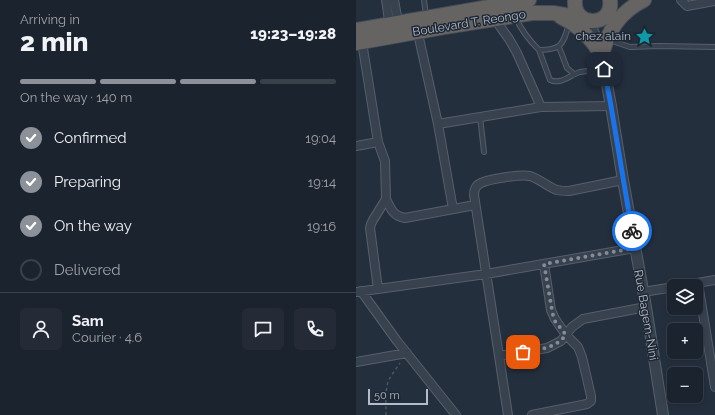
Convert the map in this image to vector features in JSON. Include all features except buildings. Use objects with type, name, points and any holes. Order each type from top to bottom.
[{"type":"highway","points":[[358,38],[395,29],[514,6],[529,0]]},
{"type":"highway","points":[[576,0],[576,11],[583,32],[603,54],[613,27],[620,17],[644,0]]},
{"type":"highway","points":[[579,20],[594,21],[607,10],[630,0]]},
{"type":"highway","name":"Boulevard T. Reongo","points":[[422,24],[494,18],[514,6],[532,13],[553,13],[579,20]]},
{"type":"street","points":[[386,0],[395,29]]},
{"type":"street","points":[[394,0],[395,29]]},
{"type":"street","points":[[681,0],[687,6],[715,1]]},
{"type":"street","name":"Rue Bagem-Nini","points":[[607,10],[600,30],[603,54],[663,415]]},
{"type":"street","points":[[494,18],[517,53],[541,107]]},
{"type":"street","points":[[422,24],[453,209]]},
{"type":"street","points":[[358,38],[378,142],[384,161],[386,199],[392,211],[396,215],[405,218],[475,205]]},
{"type":"street","points":[[438,124],[541,107],[611,106]]},
{"type":"street","points":[[356,146],[378,142]]},
{"type":"street","points":[[508,415],[475,205],[475,190],[479,183],[523,176],[532,177],[558,190],[570,191],[623,180]]},
{"type":"street","points":[[378,289],[370,228],[373,220],[386,199]]},
{"type":"street","points":[[456,415],[359,292],[486,274],[635,248]]},
{"type":"street","points":[[532,415],[567,412],[588,404],[591,396],[582,357],[578,347],[554,320],[544,264]]},
{"type":"street","points":[[703,282],[715,280]]},
{"type":"street","points":[[643,292],[667,288]]},
{"type":"street","points":[[499,356],[547,348],[561,340],[572,327],[583,319],[646,307]]},
{"type":"street","points":[[703,314],[715,387]]},
{"type":"street","points":[[356,362],[407,353]]},
{"type":"lane","points":[[422,24],[424,0]]},
{"type":"lane","points":[[514,6],[516,20],[532,43],[539,50],[550,80],[553,81],[564,80],[581,72],[603,54],[630,47],[715,46]]},
{"type":"lane","points":[[539,50],[559,47],[579,20]]},
{"type":"lane","points":[[559,47],[567,68],[574,74]]},
{"type":"lane","points":[[480,116],[484,152]]},
{"type":"path","points":[[386,415],[388,383],[392,374],[407,353]]},
{"type":"way so far","points":[[523,352],[547,348],[561,340],[566,335],[554,320],[544,264],[635,248],[632,231]]},
{"type":"place","name":"chez alain","points":[[644,36]]},
{"type":"route","points":[[604,69],[632,231]]}]
